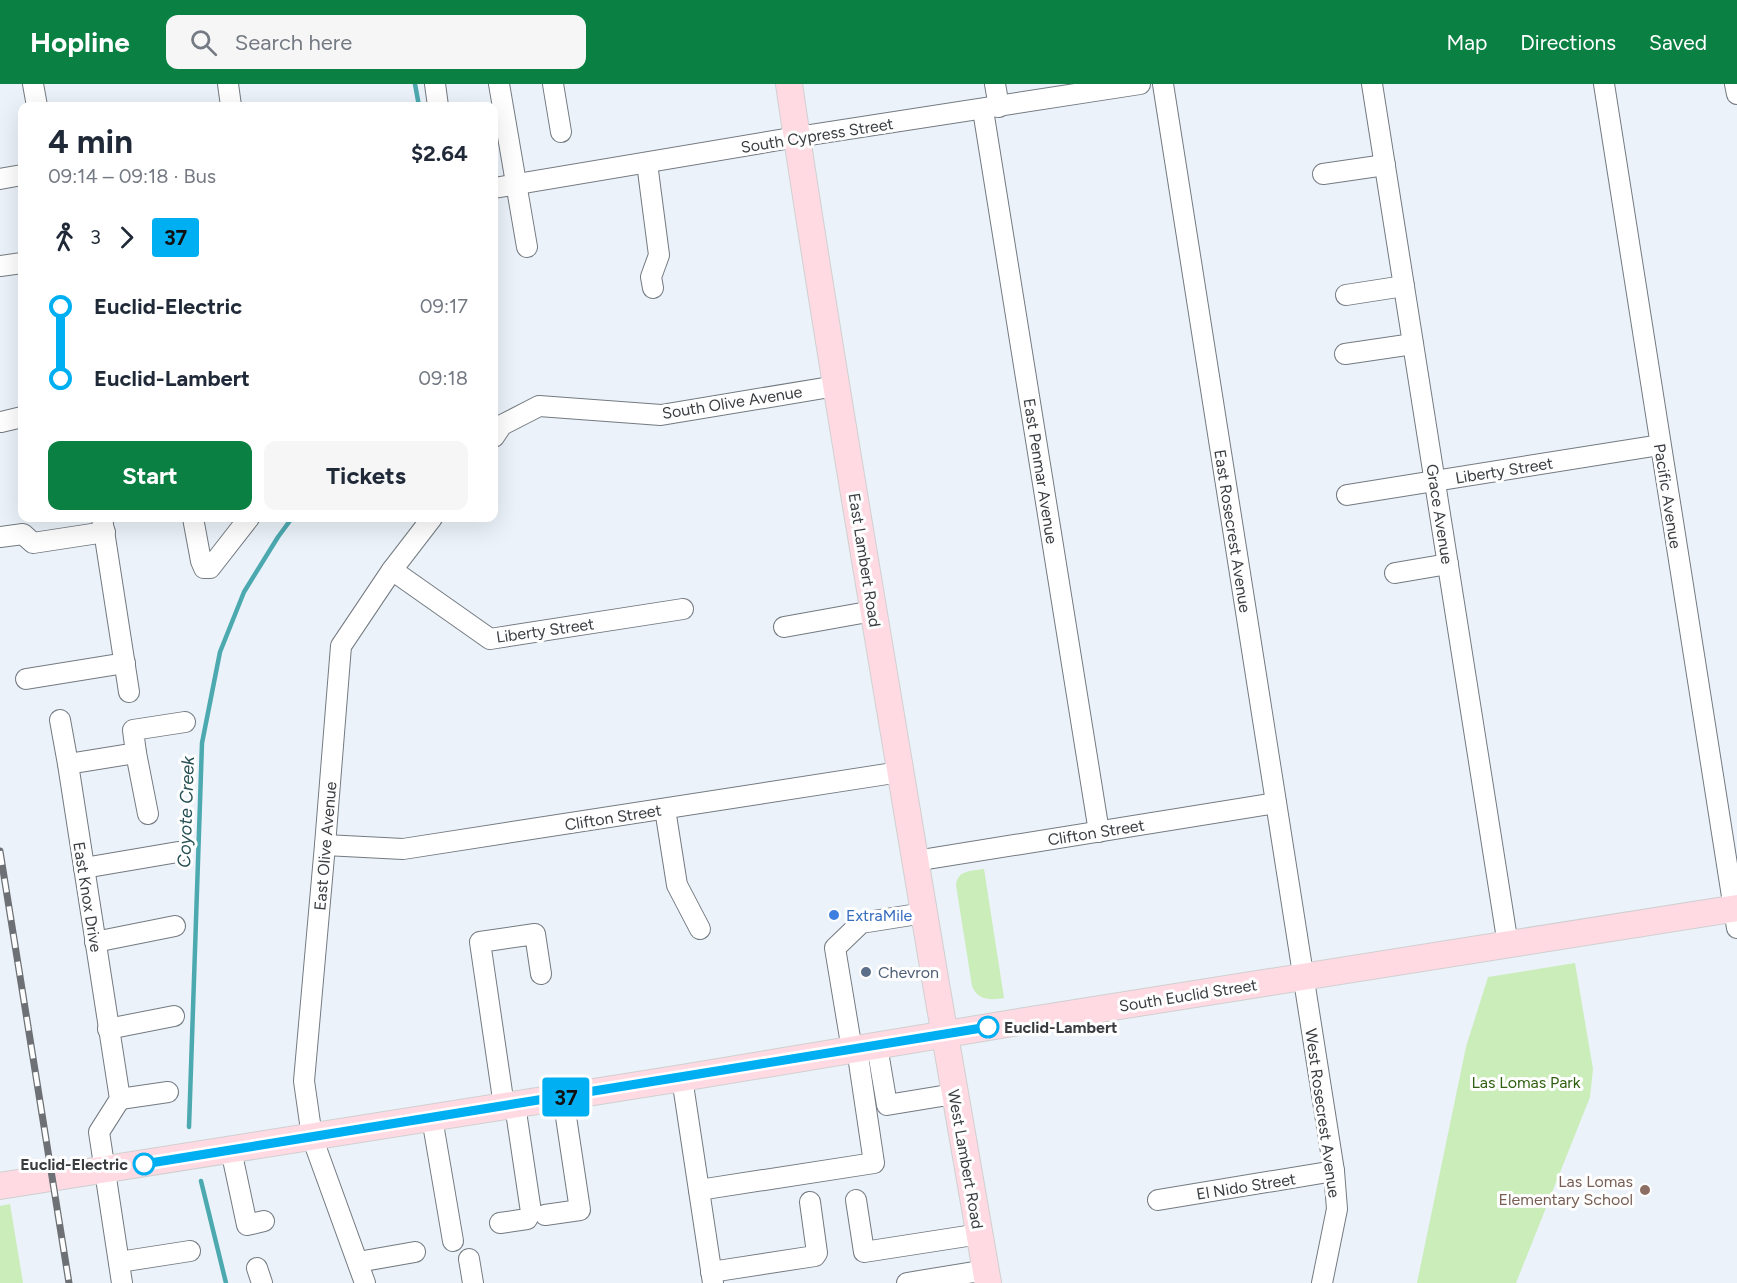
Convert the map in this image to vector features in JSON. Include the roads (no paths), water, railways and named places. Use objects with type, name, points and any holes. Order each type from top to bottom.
[{"type":"main road","name":"East Lambert Road","points":[[789,84],[873,611],[945,1035]]},
{"type":"main road","name":"South Euclid Street","points":[[0,1186],[1303,977],[1508,945],[1736,915]]},
{"type":"main road","name":"West Lambert Road","points":[[945,1035],[987,1280]]},
{"type":"street","points":[[33,84],[36,102]]},
{"type":"street","points":[[228,84],[230,102]]},
{"type":"street","points":[[435,84],[437,102]]},
{"type":"street","points":[[499,84],[527,247]]},
{"type":"street","points":[[553,84],[561,132]]},
{"type":"street","name":"East Penmar Avenue","points":[[995,84],[991,108],[1099,832]]},
{"type":"street","name":"South Cypress Street","points":[[498,187],[797,137],[991,108],[1110,86],[1140,84]]},
{"type":"street","name":"East Rosecrest Avenue","points":[[1163,84],[1303,977]]},
{"type":"street","name":"Grace Avenue","points":[[1372,84],[1508,945]]},
{"type":"street","name":"Pacific Avenue","points":[[1604,84],[1736,915]]},
{"type":"street","points":[[1735,84],[1737,94]]},
{"type":"street","points":[[647,163],[659,255],[651,277],[653,288]]},
{"type":"street","points":[[1323,174],[1385,165]]},
{"type":"street","points":[[0,179],[18,176]]},
{"type":"street","points":[[0,266],[18,264]]},
{"type":"street","points":[[1346,295],[1404,286]]},
{"type":"street","points":[[1345,354],[1413,344]]},
{"type":"street","name":"South Olive Avenue","points":[[498,431],[502,425],[539,406],[661,415],[837,386]]},
{"type":"street","points":[[1,422],[18,418]]},
{"type":"street","name":"Liberty Street","points":[[1347,495],[1660,445]]},
{"type":"street","points":[[194,522],[204,568],[210,568],[246,522]]},
{"type":"street","points":[[392,570],[429,522]]},
{"type":"street","points":[[0,537],[23,534],[33,543],[104,525],[129,692]]},
{"type":"street","points":[[1395,573],[1448,564]]},
{"type":"street","name":"Liberty Street","points":[[392,570],[490,639],[683,609]]},
{"type":"street","name":"East Olive Avenue","points":[[365,1283],[312,1137],[304,1081],[341,646],[392,570]]},
{"type":"street","points":[[784,627],[873,611]]},
{"type":"street","points":[[26,679],[125,663]]},
{"type":"street","name":"East Knox Drive","points":[[60,720],[120,1099]]},
{"type":"street","points":[[148,814],[133,730],[185,722]]},
{"type":"street","points":[[68,764],[136,753]]},
{"type":"street","name":"Clifton Street","points":[[325,845],[403,849],[900,772]]},
{"type":"street","name":"Clifton Street","points":[[915,861],[1276,803]]},
{"type":"street","points":[[665,809],[677,885],[700,929]]},
{"type":"street","points":[[84,868],[178,852]]},
{"type":"street","points":[[924,912],[861,923],[835,948],[862,1048],[887,1105],[954,1094]]},
{"type":"street","points":[[95,942],[175,926]]},
{"type":"street","points":[[500,1223],[527,1219],[531,1212],[509,1106],[480,942],[535,934],[541,974]]},
{"type":"street","name":"West Rosecrest Avenue","points":[[1303,977],[1334,1171],[1337,1209],[1322,1283]]},
{"type":"street","points":[[108,1029],[174,1016]]},
{"type":"street","points":[[699,1190],[874,1162],[862,1048]]},
{"type":"street","points":[[682,1078],[712,1277],[815,1256],[817,1253],[810,1202]]},
{"type":"street","points":[[122,1283],[99,1132],[120,1099],[168,1092]]},
{"type":"street","points":[[544,1215],[580,1210],[563,1097]]},
{"type":"street","points":[[432,1118],[453,1241]]},
{"type":"street","points":[[207,1154],[247,1225],[264,1221]]},
{"type":"street","name":"El Nido Street","points":[[1158,1200],[1334,1171]]},
{"type":"street","points":[[856,1200],[864,1251],[980,1234]]},
{"type":"street","points":[[119,1262],[190,1251]]},
{"type":"street","points":[[358,1262],[415,1252]]},
{"type":"street","points":[[469,1259],[473,1283]]},
{"type":"street","points":[[907,1283],[987,1280]]},
{"type":"waterway","name":"Coyote Creek","points":[[415,84],[418,102]]},
{"type":"waterway","name":"Coyote Creek","points":[[189,1127],[202,743],[220,652],[244,592],[289,522]]},
{"type":"waterway","name":"Coyote Creek","points":[[201,1181],[226,1283]]},
{"type":"railway","points":[[0,851],[69,1283]]},
{"type":"place","name":"ExtraMile","points":[[834,915]]},
{"type":"place","name":"Chevron","points":[[866,972]]},
{"type":"place","name":"Euclid-Lambert","points":[[988,1027]]},
{"type":"place","name":"Euclid-Electric","points":[[144,1164]]},
{"type":"place","name":"Las Lomas Elementary School","points":[[1645,1190]]},
{"type":"park label","name":"Las Lomas Park","points":[[1526,1082]]}]
